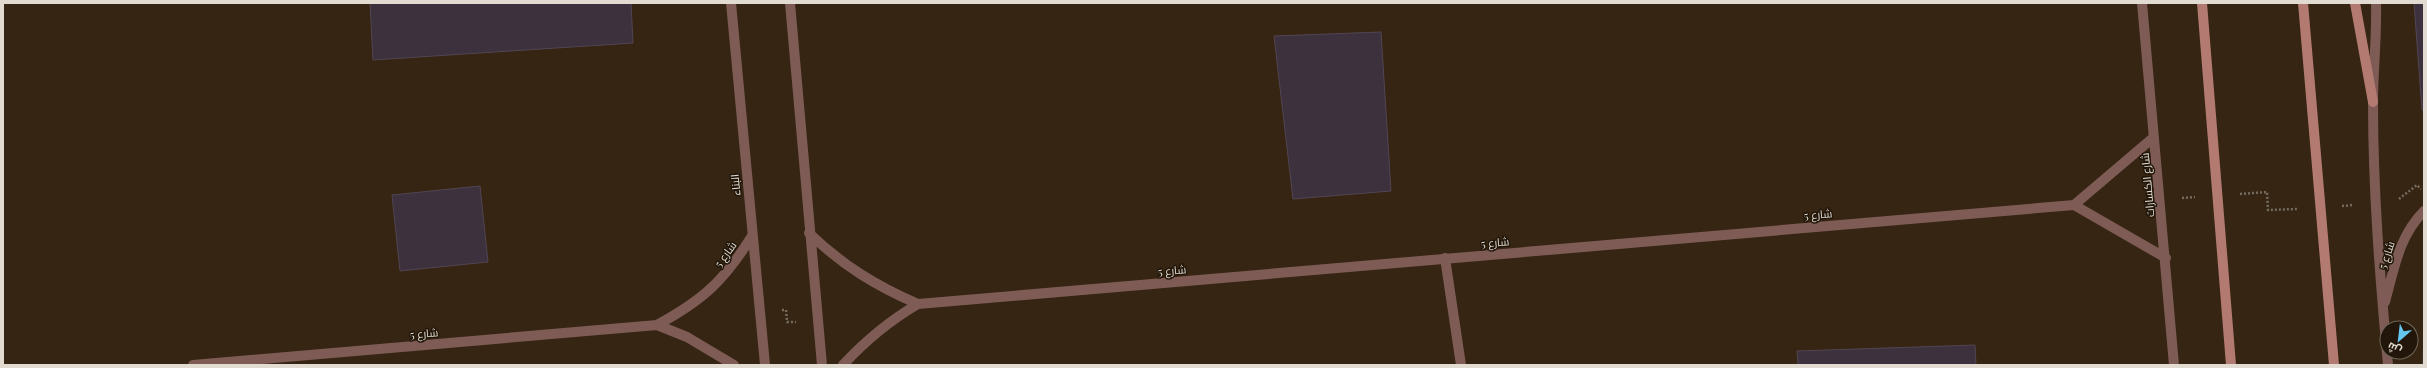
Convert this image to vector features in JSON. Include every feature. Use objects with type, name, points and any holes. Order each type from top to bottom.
[{"type":"street","name":"البناء","points":[[731,3],[765,365]]},
{"type":"street","points":[[790,3],[809,234],[822,365]]},
{"type":"street","name":"شارع الكسارات","points":[[2142,3],[2166,258],[2174,365]]},
{"type":"street","points":[[2202,3],[2231,365]]},
{"type":"street","points":[[2303,3],[2334,365]]},
{"type":"street","points":[[2355,3],[2373,102]]},
{"type":"street","points":[[2376,3],[2377,34],[2373,102],[2375,204],[2388,365]]},
{"type":"street","points":[[2154,137],[2074,204],[2166,258]]},
{"type":"street","name":"شارع 5","points":[[844,365],[864,342],[889,321],[918,304],[2074,204]]},
{"type":"street","name":"شارع 5","points":[[2383,312],[2398,252],[2412,224],[2424,211]]},
{"type":"street","name":"شارع 5","points":[[809,234],[833,256],[859,275],[887,291],[918,304]]},
{"type":"street","name":"شارع 5","points":[[193,365],[656,325],[686,309],[712,289],[734,265],[752,236]]},
{"type":"street","points":[[1445,258],[1461,365]]},
{"type":"street","name":"شارع 5","points":[[656,325],[687,337],[734,365]]},
{"type":"path","points":[[2160,200],[2267,192],[2268,210],[2395,202],[2417,185],[2424,193]]},
{"type":"path","points":[[759,312],[786,310],[787,322],[818,320]]},
{"type":"shaded area","points":[[3,3],[2424,3],[2424,365],[3,365]]},
{"type":"building","points":[[370,3],[631,3],[633,43],[373,60]]},
{"type":"building","points":[[2414,3],[2424,3],[2424,110],[2422,110]]},
{"type":"building","points":[[1381,32],[1391,191],[1293,199],[1274,36]]},
{"type":"building","points":[[480,186],[488,262],[400,271],[392,195]]},
{"type":"building","points":[[2424,315],[2424,365],[2423,365]]},
{"type":"building","points":[[1975,345],[1976,365],[1798,365],[1797,351]]}]
